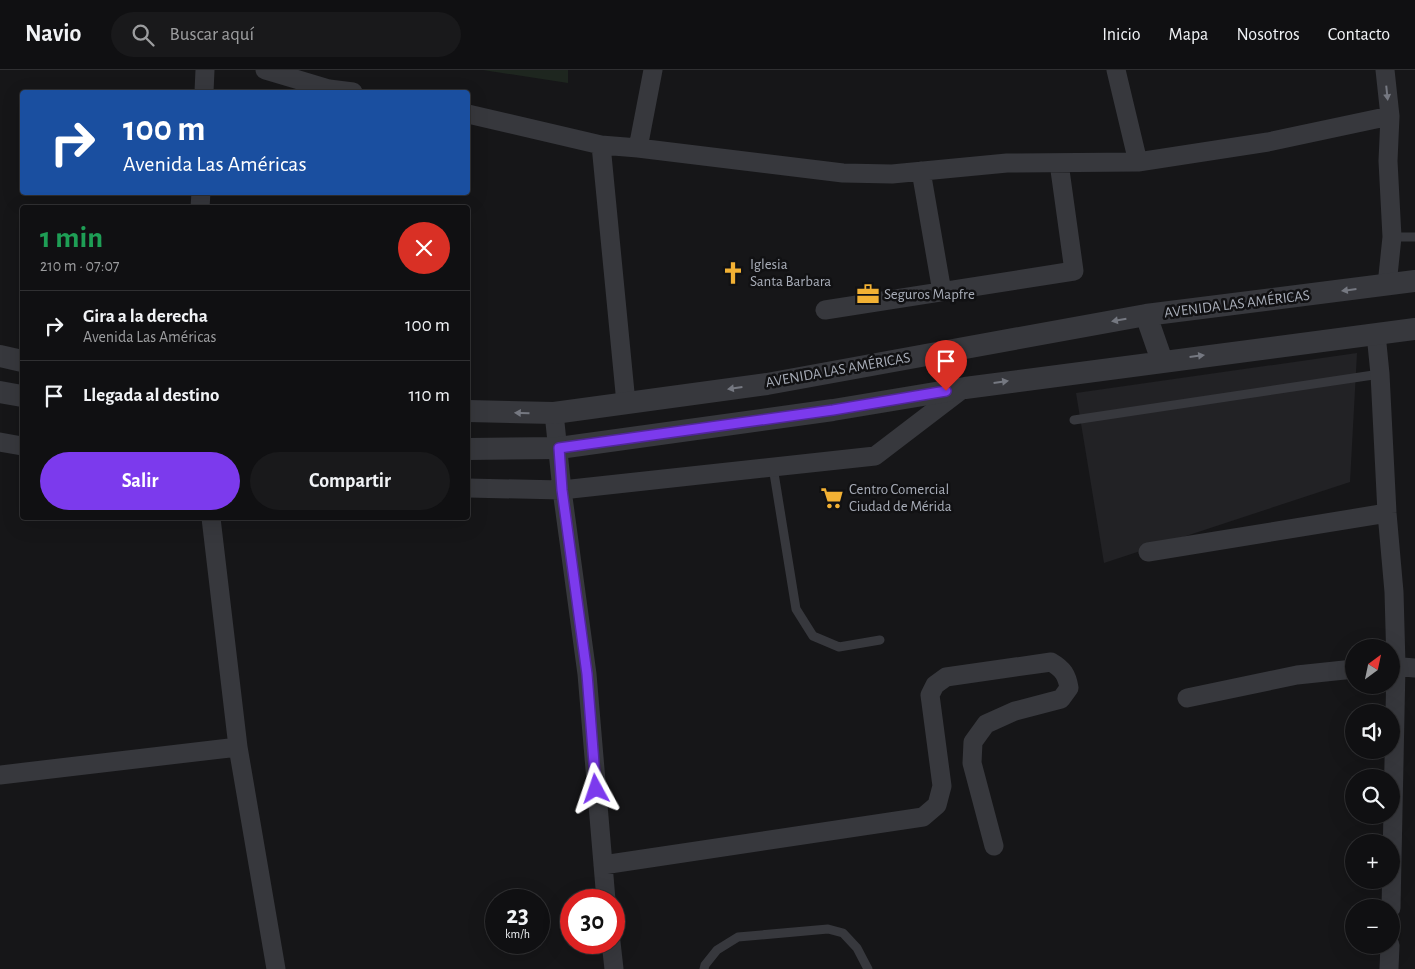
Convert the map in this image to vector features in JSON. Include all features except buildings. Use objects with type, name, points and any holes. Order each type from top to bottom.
[{"type":"street","points":[[204,90],[205,70]]},
{"type":"street","points":[[265,70],[337,90]]},
{"type":"street","points":[[638,148],[653,70]]},
{"type":"street","points":[[1116,70],[1138,162]]},
{"type":"street","points":[[1385,70],[1390,116],[1388,161],[1392,237],[1387,285]]},
{"type":"street","points":[[470,114],[601,145],[843,173],[892,174],[1007,163],[1138,162],[1268,142],[1390,116]]},
{"type":"street","points":[[601,145],[626,403]]},
{"type":"street","points":[[825,310],[1074,271],[1059,163]]},
{"type":"street","points":[[921,171],[942,292]]},
{"type":"street","name":"AVENIDA LAS AMÉRICAS","points":[[470,411],[554,414],[767,384],[1146,315],[1415,281]]},
{"type":"street","points":[[1146,315],[1162,361]]},
{"type":"street","points":[[470,449],[559,448],[833,410],[964,388],[1415,329]]},
{"type":"street","points":[[1376,334],[1394,592],[1394,639]]},
{"type":"street","points":[[0,356],[20,361]]},
{"type":"street","points":[[470,488],[562,490],[875,456],[964,388]]},
{"type":"street","points":[[0,392],[20,396]]},
{"type":"street","points":[[554,414],[562,490],[587,674],[605,889]]},
{"type":"street","points":[[0,442],[20,446]]},
{"type":"street","points":[[1148,552],[1388,513]]},
{"type":"street","points":[[211,520],[238,746],[276,969]]},
{"type":"street","points":[[603,865],[923,818],[937,805],[942,786],[930,696],[935,685],[946,677],[1052,662],[1060,667],[1067,676],[1070,688],[1061,699],[1015,710],[986,724],[973,742],[972,763],[994,846]]},
{"type":"street","points":[[1400,667],[1415,668]]},
{"type":"street","points":[[1186,698],[1297,675],[1345,670]]},
{"type":"street","points":[[1391,899],[1394,694]]},
{"type":"street","points":[[0,775],[238,746]]},
{"type":"street","points":[[612,954],[614,969]]},
{"type":"street","points":[[1389,969],[1390,954]]},
{"type":"lane","points":[[1392,237],[1415,237]]},
{"type":"lane","points":[[1074,420],[1380,374]]},
{"type":"lane","points":[[774,467],[796,608],[803,622],[813,636],[839,647],[880,640]]},
{"type":"lane","points":[[704,969],[705,965],[718,950],[738,937],[828,929],[843,933],[857,948],[868,969]]},
{"type":"shaded area","points":[[483,70],[568,70],[568,83]]},
{"type":"shaded area","points":[[1357,353],[1350,482],[1104,563],[1076,393]]},
{"type":"place","name":"Iglesia Santa Barbara","points":[[733,273]]},
{"type":"place","name":"Seguros Mapfre","points":[[868,294]]},
{"type":"place","name":"Centro Comercial Ciudad de Mérida","points":[[832,498]]},
{"type":"route","points":[[596,789],[587,674],[562,490],[559,448],[833,410],[946,391]]}]
